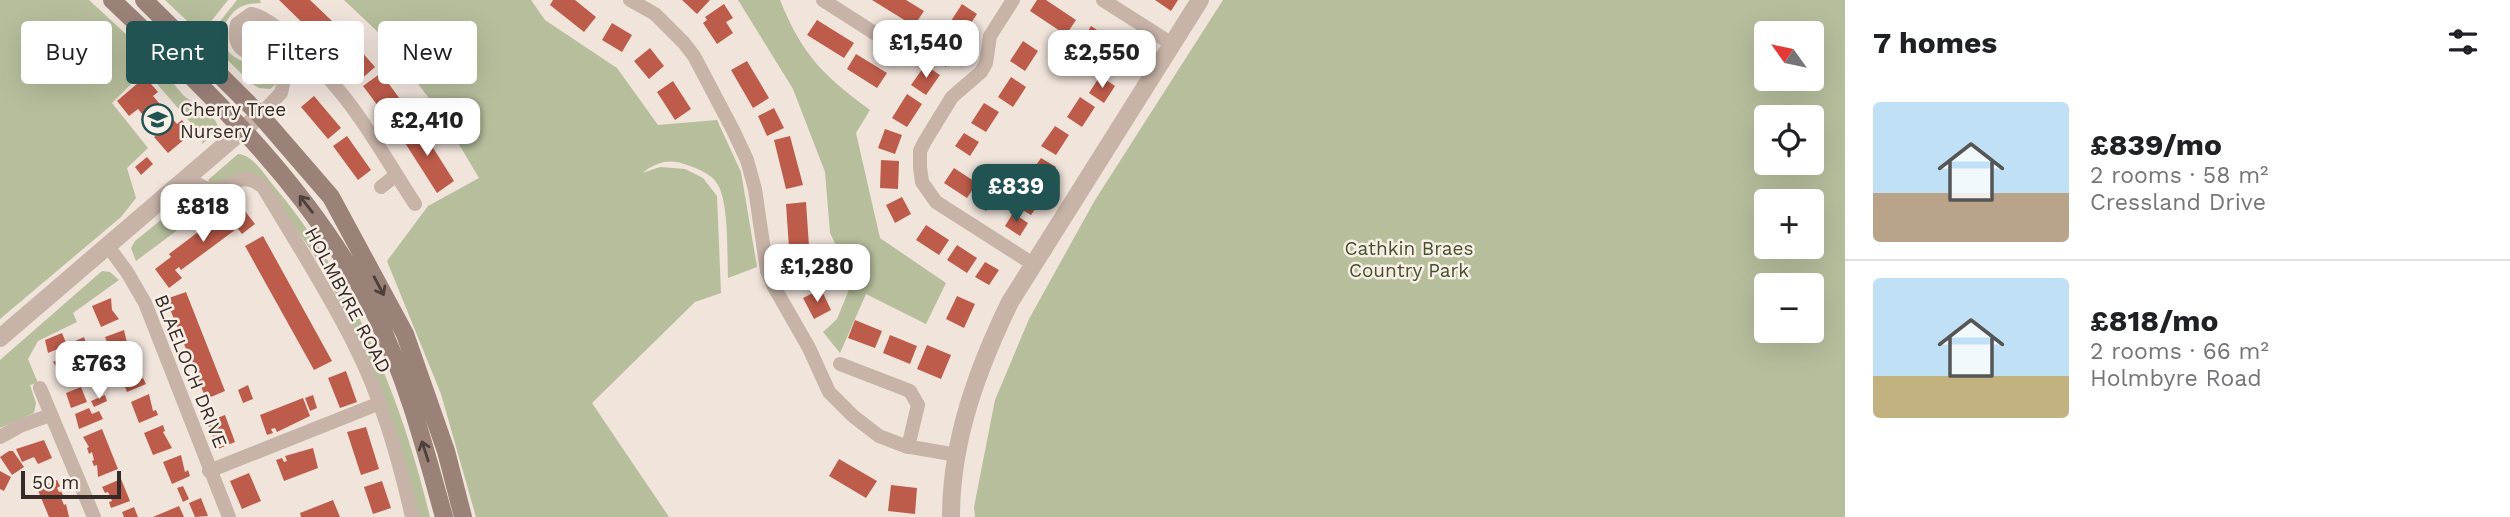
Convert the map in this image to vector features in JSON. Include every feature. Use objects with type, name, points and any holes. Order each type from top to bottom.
[{"type":"main road","points":[[112,0],[243,129],[306,203],[332,239],[377,317],[403,382],[444,517]]},
{"type":"main road","points":[[144,0],[260,115],[331,197],[405,334],[446,451],[463,517]]},
{"type":"street","points":[[630,0],[656,14],[680,37],[694,56],[733,130],[747,160],[755,189],[767,271],[809,348],[829,392],[853,416],[879,436],[908,447],[957,455]]},
{"type":"street","points":[[1013,0],[990,36],[981,72],[952,97],[925,141],[920,151],[920,167],[922,182],[936,202],[1033,264]]},
{"type":"street","points":[[1103,0],[1172,44]]},
{"type":"street","points":[[951,517],[957,455],[971,392],[990,342],[1033,264],[1200,0]]},
{"type":"street","points":[[828,2],[890,43]]},
{"type":"street","points":[[0,338],[260,115],[281,93],[285,76],[278,66],[246,52],[236,41],[234,33],[237,24],[251,14],[267,20],[295,42],[358,116],[415,204]]},
{"type":"street","points":[[381,187],[396,175]]},
{"type":"street","name":"HOLMBYRE ROAD","points":[[186,177],[206,189],[219,188],[239,178],[255,180],[263,187],[353,341],[380,403],[397,453],[412,517]]},
{"type":"street","name":"BLAELOCH DRIVE","points":[[107,245],[145,303],[229,517]]},
{"type":"street","points":[[839,364],[910,391],[918,405],[908,447]]},
{"type":"street","points":[[40,388],[94,517]]},
{"type":"street","points":[[209,471],[380,403]]},
{"type":"street","points":[[0,438],[20,426],[50,415]]},
{"type":"green space","points":[[0,0],[89,0],[112,21],[21,21],[21,84],[112,84],[112,21],[126,34],[126,84],[131,84],[112,103],[148,148],[127,168],[136,198],[121,217],[0,319]]},
{"type":"green space","points":[[165,0],[228,0],[211,21],[187,21]]},
{"type":"green space","points":[[237,0],[260,0],[261,3],[241,6],[227,21],[220,21]]},
{"type":"green space","points":[[344,0],[531,0],[545,20],[617,68],[658,125],[717,120],[741,172],[757,267],[728,278],[727,230],[722,194],[718,185],[705,172],[681,163],[669,162],[653,166],[642,173],[660,167],[685,169],[703,178],[717,196],[721,293],[695,302],[592,403],[669,517],[476,517],[441,394],[387,261],[428,206],[479,178],[441,114],[418,84],[477,84],[477,21],[378,21],[378,32]]},
{"type":"green space","points":[[738,0],[780,0],[797,36],[816,63],[870,110],[856,133],[880,238],[946,283],[926,324],[866,294],[840,353],[823,332],[837,319],[853,280],[830,233],[825,172],[793,89]]},
{"type":"green space","name":"Cathkin Braes Country Park","points":[[1223,0],[1845,0],[1845,517],[975,517],[974,507],[995,400],[1029,319],[1095,200]]},
{"type":"green space","points":[[228,51],[242,61],[242,74],[228,61]]},
{"type":"green space","points":[[157,84],[174,84],[183,95],[215,120],[218,126],[214,134],[202,144],[203,137]]},
{"type":"green space","points":[[252,84],[275,84],[270,89]]},
{"type":"green space","points":[[238,154],[249,158],[258,166],[301,221],[350,300],[371,342],[405,428],[430,517],[418,517],[344,310],[318,261],[264,181],[212,184],[208,180]]},
{"type":"green space","points":[[187,199],[211,205],[136,261],[131,248],[135,241]]},
{"type":"green space","points":[[102,271],[110,272],[119,280],[73,313],[77,322],[38,341],[28,359],[38,383],[30,385],[36,403],[34,413],[0,428],[0,360]]},
{"type":"building","points":[[279,0],[310,0],[332,21],[301,21]]},
{"type":"building","points":[[553,0],[575,0],[596,17],[584,32],[550,5]]},
{"type":"building","points":[[682,0],[710,0],[697,14]]},
{"type":"building","points":[[872,0],[906,0],[924,11],[914,26]]},
{"type":"building","points":[[1037,0],[1046,0],[1076,20],[1066,35],[1030,11]]},
{"type":"building","points":[[1155,0],[1178,0],[1171,11]]},
{"type":"building","points":[[724,4],[733,18],[726,22],[733,33],[717,44],[703,23],[707,20],[705,17]]},
{"type":"building","points":[[962,4],[977,14],[964,34],[949,24]]},
{"type":"building","points":[[817,20],[854,43],[844,58],[807,35]]},
{"type":"building","points":[[612,23],[632,35],[622,52],[602,40]]},
{"type":"building","points":[[1091,26],[1108,37],[1098,52],[1082,41]]},
{"type":"building","points":[[946,34],[961,44],[946,67],[931,57]]},
{"type":"building","points":[[1023,41],[1038,51],[1025,71],[1010,61]]},
{"type":"building","points":[[1118,43],[1141,58],[1132,73],[1108,58]]},
{"type":"building","points":[[650,48],[664,66],[649,79],[634,61]]},
{"type":"building","points":[[364,54],[375,67],[364,77]]},
{"type":"building","points":[[856,54],[887,73],[877,88],[847,69]]},
{"type":"building","points":[[747,61],[769,98],[753,108],[731,70]]},
{"type":"building","points":[[925,65],[940,75],[926,95],[911,85]]},
{"type":"building","points":[[378,75],[378,84],[389,84],[413,117],[396,130],[363,86]]},
{"type":"building","points":[[1100,76],[1115,86],[1104,103],[1089,93]]},
{"type":"building","points":[[1011,77],[1026,87],[1013,107],[998,97]]},
{"type":"building","points":[[673,81],[691,109],[675,120],[657,92]]},
{"type":"building","points":[[137,84],[151,84],[158,92],[153,96],[177,124],[182,120],[192,133],[168,153],[154,137],[158,134],[155,130],[152,134],[143,123],[147,120],[138,109],[129,116],[117,101]]},
{"type":"building","points":[[907,94],[922,104],[907,127],[892,118]]},
{"type":"building","points":[[314,96],[341,128],[328,139],[301,107]]},
{"type":"building","points":[[1080,97],[1095,107],[1082,127],[1067,117]]},
{"type":"building","points":[[984,103],[999,112],[986,132],[971,123]]},
{"type":"building","points":[[774,108],[784,128],[767,136],[758,116]]},
{"type":"building","points":[[418,124],[454,181],[437,193],[400,135]]},
{"type":"building","points":[[1055,126],[1069,135],[1056,155],[1041,146]]},
{"type":"building","points":[[885,129],[902,135],[895,154],[878,148]]},
{"type":"building","points":[[964,133],[979,142],[970,156],[955,146]]},
{"type":"building","points":[[347,136],[371,170],[358,180],[333,146]]},
{"type":"building","points":[[790,136],[803,185],[786,189],[774,140]]},
{"type":"building","points":[[147,157],[153,164],[141,175],[135,167]]},
{"type":"building","points":[[1041,158],[1056,167],[1042,187],[1027,178]]},
{"type":"building","points":[[881,160],[899,161],[898,189],[880,188]]},
{"type":"building","points":[[954,168],[977,183],[967,198],[944,183]]},
{"type":"building","points":[[983,187],[996,196],[986,211],[973,202]]},
{"type":"building","points":[[1027,189],[1042,199],[1031,215],[1016,206]]},
{"type":"building","points":[[902,197],[911,214],[895,223],[886,205]]},
{"type":"building","points":[[806,202],[809,246],[789,248],[786,204]]},
{"type":"building","points":[[241,206],[255,224],[242,234],[235,225],[232,227],[235,230],[181,270],[179,267],[175,270],[182,278],[169,288],[155,269],[171,257],[169,254],[222,214],[225,218]]},
{"type":"building","points":[[1013,213],[1028,223],[1020,236],[1005,226]]},
{"type":"building","points":[[926,225],[949,240],[939,255],[916,240]]},
{"type":"building","points":[[263,236],[332,361],[314,370],[245,246]]},
{"type":"building","points":[[957,245],[977,258],[967,273],[947,260]]},
{"type":"building","points":[[812,255],[818,277],[799,282],[793,260]]},
{"type":"building","points":[[985,262],[999,270],[989,285],[975,277]]},
{"type":"building","points":[[821,289],[831,310],[814,319],[803,298]]},
{"type":"building","points":[[186,292],[225,391],[206,399],[166,299]]},
{"type":"building","points":[[957,296],[975,304],[964,328],[946,319]]},
{"type":"building","points":[[111,298],[112,310],[119,319],[101,327],[92,306]]},
{"type":"building","points":[[855,320],[882,331],[875,348],[848,338]]},
{"type":"building","points":[[124,330],[128,347],[130,346],[133,352],[114,360],[105,337]]},
{"type":"building","points":[[62,333],[67,345],[48,353],[45,340]]},
{"type":"building","points":[[890,335],[917,346],[910,364],[883,353]]},
{"type":"building","points":[[84,337],[86,343],[73,349],[71,343]]},
{"type":"building","points":[[927,345],[951,355],[941,379],[917,369]]},
{"type":"building","points":[[71,355],[80,376],[61,384],[60,372],[53,362]]},
{"type":"building","points":[[137,362],[141,379],[143,378],[146,384],[127,392],[118,369]]},
{"type":"building","points":[[346,371],[357,402],[340,408],[328,378]]},
{"type":"building","points":[[248,385],[253,399],[243,403],[238,390]]},
{"type":"building","points":[[81,387],[87,402],[71,408],[66,393]]},
{"type":"building","points":[[149,394],[153,411],[156,410],[158,415],[139,423],[131,402]]},
{"type":"building","points":[[105,395],[107,401],[94,407],[91,401]]},
{"type":"building","points":[[313,395],[317,408],[310,411],[305,398]]},
{"type":"building","points":[[303,398],[310,416],[277,432],[275,428],[271,429],[273,433],[267,435],[260,415]]},
{"type":"building","points":[[89,408],[92,414],[99,411],[103,419],[79,429],[75,414]]},
{"type":"building","points":[[225,415],[235,442],[218,449],[207,422]]},
{"type":"building","points":[[163,425],[163,432],[172,448],[153,455],[144,433]]},
{"type":"building","points":[[366,427],[379,469],[361,475],[347,432]]},
{"type":"building","points":[[102,429],[118,469],[98,477],[97,465],[94,466],[92,452],[89,454],[89,447],[83,437]]},
{"type":"building","points":[[44,440],[52,458],[38,464],[34,457],[22,462],[16,449]]},
{"type":"building","points":[[313,448],[318,468],[284,481],[276,460],[282,458],[284,462],[287,461],[285,456]]},
{"type":"building","points":[[13,451],[24,467],[12,475],[0,457]]},
{"type":"building","points":[[181,455],[185,472],[188,470],[190,476],[172,484],[163,462]]},
{"type":"building","points":[[839,459],[877,481],[866,498],[829,476]]},
{"type":"building","points":[[0,471],[11,477],[4,491],[0,489]]},
{"type":"building","points":[[249,473],[261,501],[242,509],[230,481]]},
{"type":"building","points":[[121,479],[130,501],[111,508],[109,502],[112,501],[102,487]]},
{"type":"building","points":[[57,480],[60,486],[57,488],[64,497],[61,498],[64,505],[66,504],[69,517],[49,517],[37,488]]},
{"type":"building","points":[[382,481],[391,508],[373,514],[364,487]]},
{"type":"building","points":[[891,485],[917,488],[915,514],[888,511]]},
{"type":"building","points":[[183,486],[189,499],[183,502],[177,488]]},
{"type":"building","points":[[201,498],[208,516],[195,517],[189,503]]},
{"type":"building","points":[[333,500],[340,517],[301,517],[300,513]]},
{"type":"building","points":[[179,506],[184,517],[153,517]]},
{"type":"building","points":[[134,507],[138,517],[124,517],[122,512]]},
{"type":"place","name":"Cherry Tree Nursery","points":[[157,120]]}]
